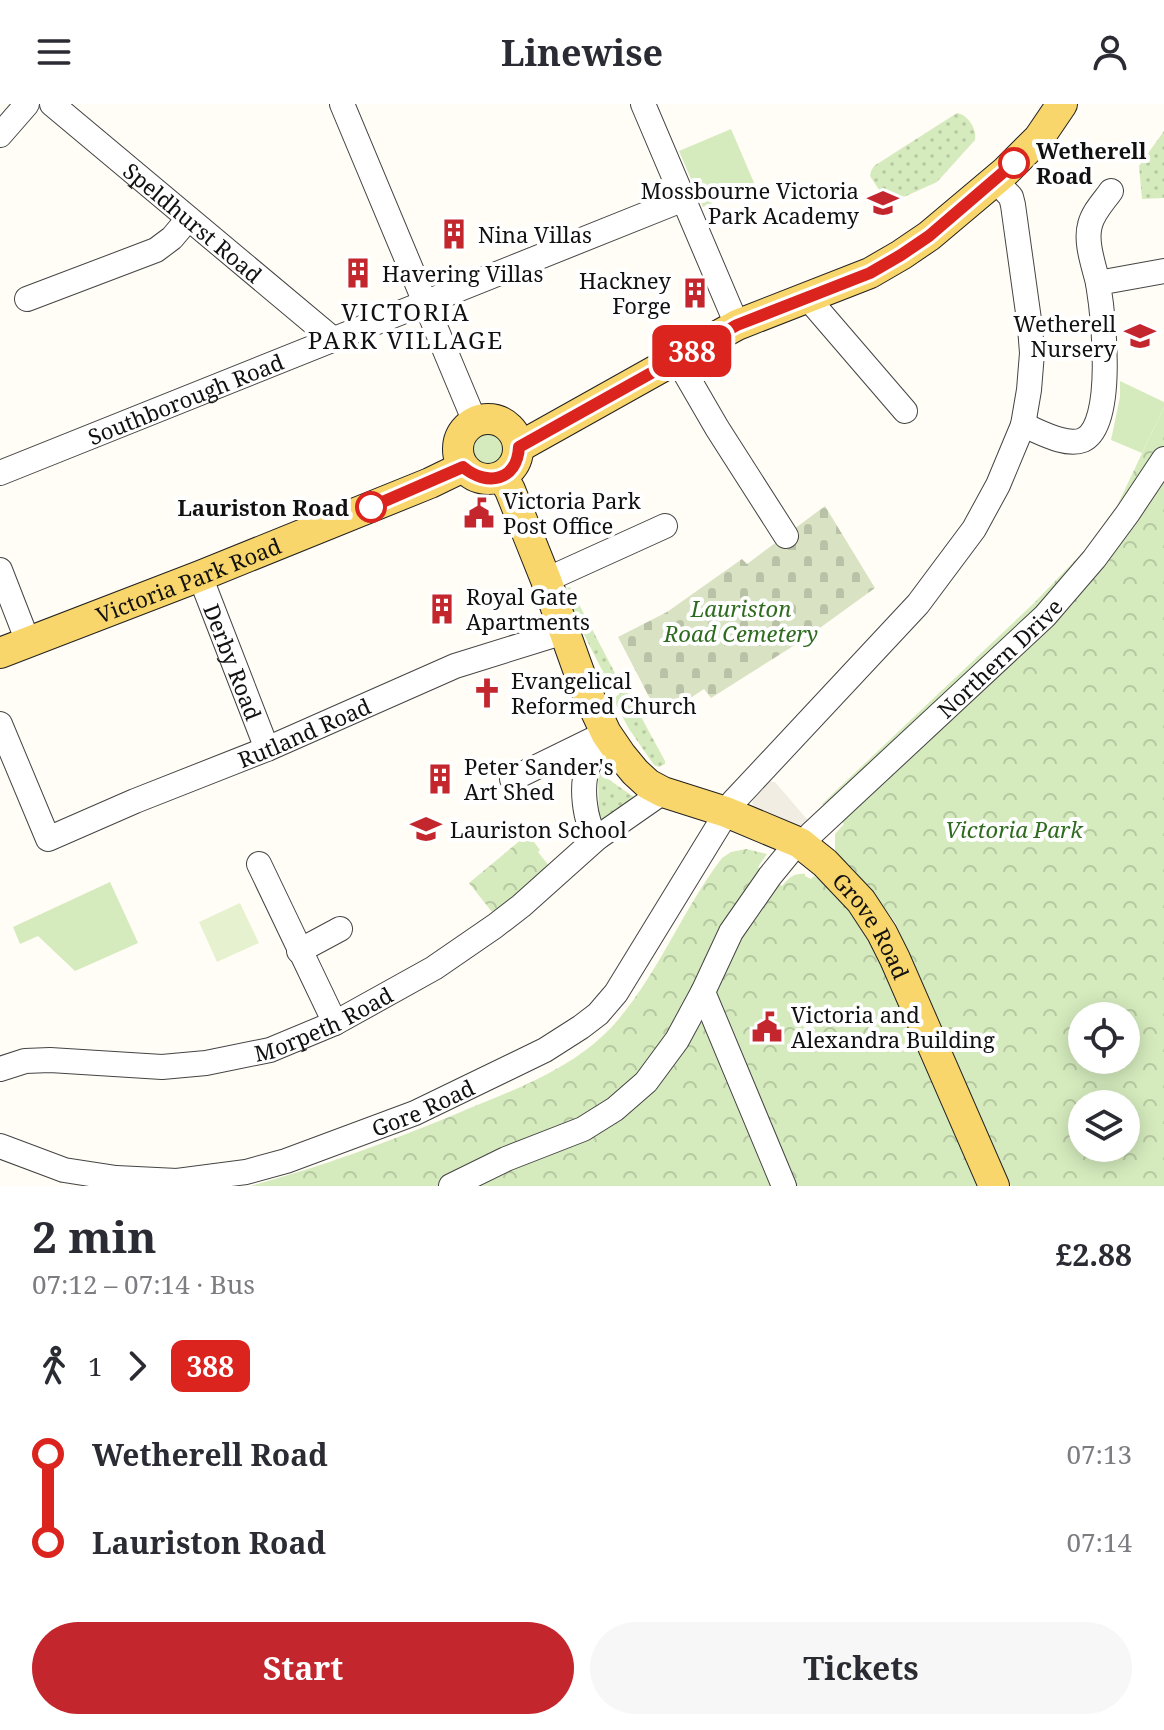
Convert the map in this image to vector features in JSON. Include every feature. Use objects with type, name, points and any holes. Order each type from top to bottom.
[{"type":"main road","points":[[519,447],[737,325],[870,273],[901,255],[929,236],[1036,142],[1062,104]]},
{"type":"main road","points":[[496,420],[514,432],[519,447],[518,457],[513,467],[502,476],[481,479],[463,467],[458,450],[460,439],[475,422],[496,420]]},
{"type":"main road","name":"Victoria Park Road","points":[[0,653],[200,576],[463,467]]},
{"type":"main road","points":[[502,476],[546,580],[584,686],[608,736],[648,784],[663,792],[726,812]]},
{"type":"main road","name":"Grove Road","points":[[726,812],[800,843],[846,884],[870,912],[895,959],[994,1186]]},
{"type":"street","points":[[0,135],[27,104]]},
{"type":"street","name":"Speldhurst Road","points":[[52,104],[334,340]]},
{"type":"street","points":[[643,104],[737,325]]},
{"type":"street","points":[[346,105],[475,422]]},
{"type":"street","points":[[726,812],[918,604],[974,529],[998,485],[1023,425],[1032,353],[1013,205],[1011,197],[995,180]]},
{"type":"street","points":[[1023,425],[1073,442],[1083,440],[1096,426],[1102,410],[1104,323],[1088,236],[1094,216],[1111,191]]},
{"type":"street","name":"Southborough Road","points":[[0,473],[684,199]]},
{"type":"street","points":[[27,299],[156,250],[172,238],[188,219]]},
{"type":"street","points":[[1098,283],[1164,271]]},
{"type":"street","points":[[806,296],[905,411]]},
{"type":"street","points":[[677,359],[786,536]]},
{"type":"street","name":"Northern Drive","points":[[811,834],[1045,616],[1094,559],[1164,459]]},
{"type":"street","points":[[546,580],[665,526]]},
{"type":"street","points":[[0,570],[28,642]]},
{"type":"street","name":"Derby Road","points":[[200,576],[267,749]]},
{"type":"street","name":"Rutland Road","points":[[0,724],[48,839],[267,749],[455,666],[564,632]]},
{"type":"street","points":[[512,779],[608,736]]},
{"type":"street","points":[[597,838],[588,823],[585,785],[590,762],[608,736]]},
{"type":"street","name":"Morpeth Road","points":[[0,1069],[25,1061],[50,1060],[162,1067],[206,1063],[270,1050],[335,1023],[434,968],[495,926],[597,838],[663,792]]},
{"type":"street","name":"Gore Road","points":[[0,1146],[72,1172],[191,1183],[286,1161],[415,1113],[545,1050],[598,1014],[616,993],[710,843],[726,812]]},
{"type":"street","points":[[451,1186],[506,1159],[583,1129],[615,1109],[646,1082],[677,1040],[731,932],[788,854]]},
{"type":"street","points":[[259,864],[335,1023]]},
{"type":"street","points":[[299,951],[340,929]]},
{"type":"street","points":[[703,992],[784,1186]]},
{"type":"green space","points":[[957,113],[971,123],[975,140],[937,182],[895,201],[883,196],[870,176],[874,166]]},
{"type":"green space","points":[[731,129],[755,185],[703,207],[679,151]]},
{"type":"green space","points":[[1164,131],[1164,198],[1142,199],[1139,166]]},
{"type":"green space","points":[[1120,381],[1164,402],[1142,453],[1111,440],[1120,397]]},
{"type":"green space","name":"Victoria Park","points":[[1164,407],[1164,1186],[1011,1186],[896,924],[839,856],[835,849],[835,834],[844,824],[822,804],[1033,604],[1084,551],[1117,506]]},
{"type":"green space","points":[[488,430],[502,435],[507,449],[502,463],[488,468],[474,463],[469,449],[474,435]]},
{"type":"green space","name":"Lauriston Road Cemetery","points":[[825,506],[875,588],[806,638],[711,698],[704,689],[662,717],[659,716],[618,637],[667,612],[742,559],[747,564]]},
{"type":"green space","points":[[570,587],[618,679],[609,684],[562,591]]},
{"type":"green space","points":[[624,690],[665,764],[659,767],[654,765],[629,729],[613,699]]},
{"type":"green space","points":[[598,772],[641,802],[599,827]]},
{"type":"green space","points":[[528,834],[550,867],[492,912],[469,883]]},
{"type":"green space","points":[[746,849],[767,854],[758,867],[782,886],[792,876],[805,874],[829,886],[867,930],[980,1186],[250,1186],[328,1162],[431,1124],[521,1087],[583,1052],[601,1038],[632,1002],[722,858],[731,852]]},
{"type":"green space","points":[[110,882],[138,943],[75,971],[38,936],[20,944],[13,927]]},
{"type":"green space","points":[[240,903],[259,943],[217,962],[199,922]]},
{"type":"shaded area","points":[[768,781],[775,782],[811,824],[806,829],[756,810],[752,803],[754,798]]},
{"type":"bus line","name":"388","points":[[371,507],[463,467],[481,479],[502,476],[513,467],[519,447],[737,325],[870,273],[901,255],[929,236],[1014,163]]},
{"type":"place","name":"Wetherell Road","points":[[1014,163]]},
{"type":"place","name":"Mossbourne Victoria Park Academy","points":[[883,203]]},
{"type":"place","name":"Nina Villas","points":[[454,234]]},
{"type":"place","name":"Havering Villas","points":[[358,273]]},
{"type":"place","name":"Hackney Forge","points":[[695,293]]},
{"type":"place","name":"Wetherell Nursery","points":[[1140,336]]},
{"type":"place","name":"Lauriston Road","points":[[371,507]]},
{"type":"place","name":"Victoria Park Post Office","points":[[479,513]]},
{"type":"place","name":"Royal Gate Apartments","points":[[442,609]]},
{"type":"place","name":"Evangelical Reformed Church","points":[[487,693]]},
{"type":"place","name":"Peter Sander's Art Shed","points":[[440,779]]},
{"type":"place","name":"Lauriston School","points":[[426,829]]},
{"type":"place","name":"Victoria and Alexandra Building","points":[[767,1027]]},
{"type":"district","name":"VICTORIA PARK VILLAGE","points":[[406,325]]}]
